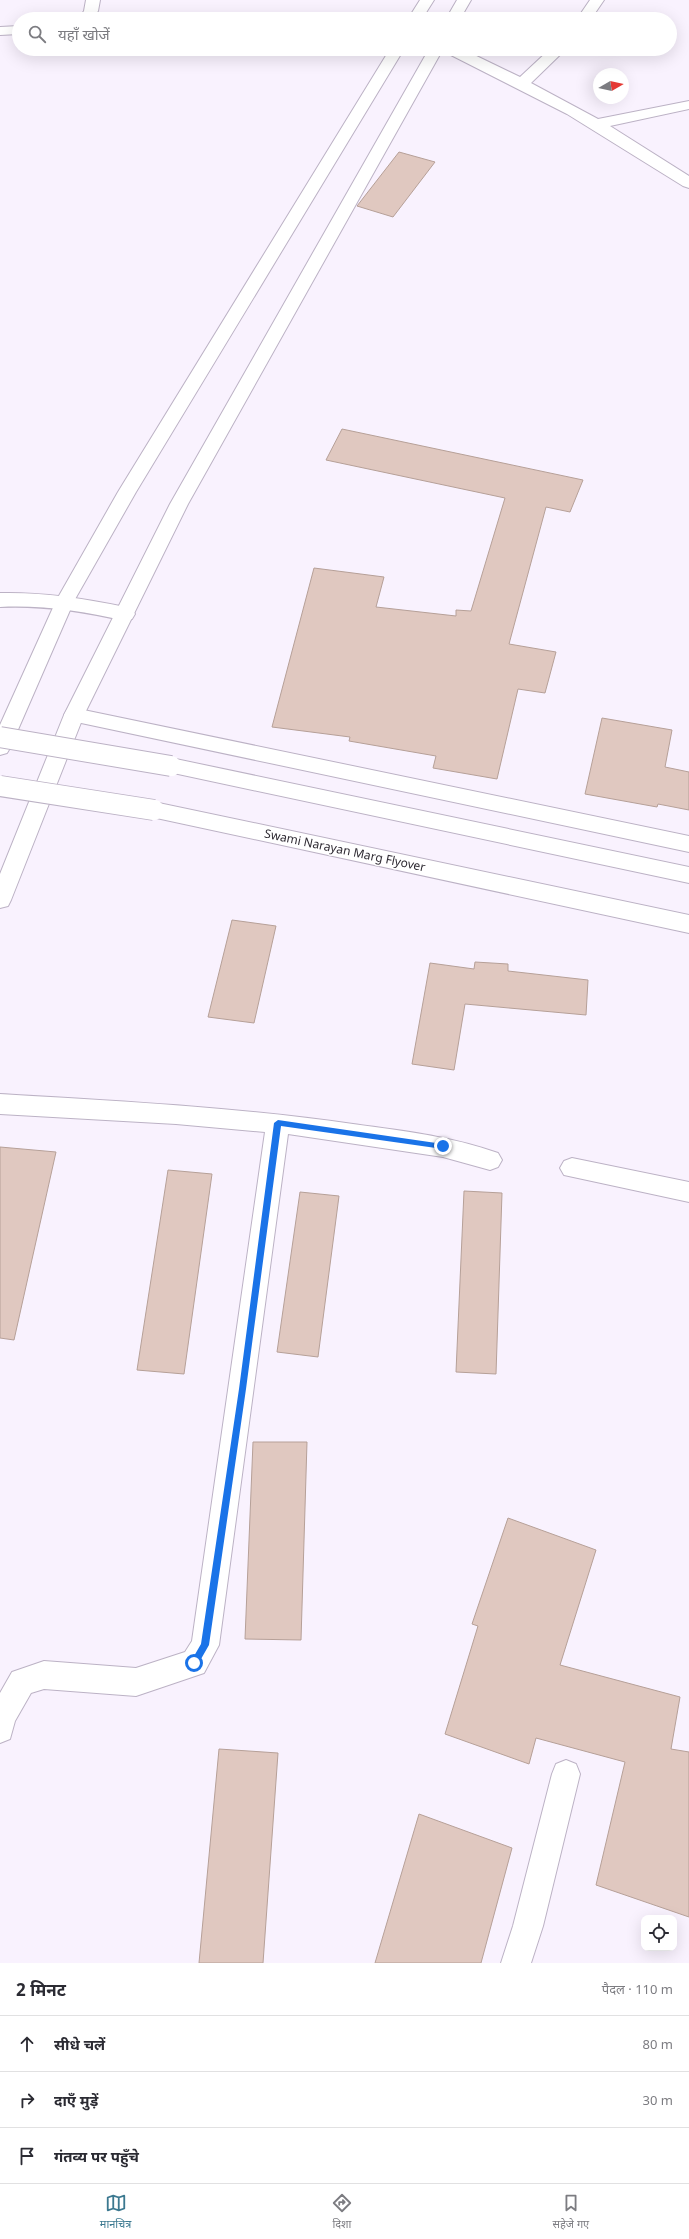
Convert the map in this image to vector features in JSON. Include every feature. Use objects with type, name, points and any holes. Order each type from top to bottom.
[{"type":"street","points":[[90,12],[93,0]]},
{"type":"street","points":[[419,12],[427,0]]},
{"type":"street","points":[[457,12],[464,0]]},
{"type":"street","points":[[589,12],[597,0]]},
{"type":"street","points":[[0,31],[12,30]]},
{"type":"street","points":[[0,748],[65,601],[127,492],[393,56]]},
{"type":"street","points":[[0,900],[74,715],[179,504],[432,56]]},
{"type":"street","points":[[465,56],[522,82],[598,124],[689,182]]},
{"type":"street","points":[[522,82],[551,56]]},
{"type":"street","points":[[598,124],[689,105]]},
{"type":"street","points":[[0,600],[36,599],[65,601],[125,614]]},
{"type":"street","points":[[74,715],[689,844]]},
{"type":"street","points":[[0,737],[171,766],[689,875]]},
{"type":"street","name":"Swami Narayan Marg Flyover","points":[[0,786],[154,810],[689,924]]},
{"type":"street","points":[[0,1104],[176,1114],[278,1123],[443,1146],[490,1160]]},
{"type":"street","points":[[0,1729],[2,1717],[22,1682],[44,1675],[136,1682],[194,1663],[205,1645],[278,1123]]},
{"type":"street","points":[[572,1168],[689,1192]]},
{"type":"street","points":[[516,1963],[528,1926],[566,1774]]},
{"type":"building","points":[[399,152],[435,162],[393,217],[357,206]]},
{"type":"building","points":[[342,429],[583,480],[570,512],[546,507],[509,644],[556,652],[545,693],[518,689],[497,779],[433,768],[436,756],[349,741],[350,737],[272,727],[314,568],[384,577],[376,607],[456,616],[456,610],[471,611],[505,498],[326,460]]},
{"type":"building","points":[[602,718],[672,730],[665,767],[689,772],[689,810],[658,804],[657,807],[585,794]]},
{"type":"building","points":[[232,920],[276,926],[254,1023],[208,1017]]},
{"type":"building","points":[[475,962],[508,964],[508,971],[588,980],[586,1015],[465,1004],[454,1070],[412,1064],[430,963],[474,969]]},
{"type":"building","points":[[0,1147],[56,1152],[14,1340],[0,1338]]},
{"type":"building","points":[[168,1170],[212,1174],[184,1374],[137,1370]]},
{"type":"building","points":[[464,1191],[502,1193],[496,1374],[456,1372]]},
{"type":"building","points":[[300,1192],[339,1196],[318,1357],[277,1352]]},
{"type":"building","points":[[253,1442],[307,1442],[301,1640],[245,1639]]},
{"type":"building","points":[[508,1518],[596,1550],[560,1665],[680,1697],[671,1749],[689,1752],[689,1917],[596,1885],[625,1762],[536,1738],[529,1764],[445,1734],[478,1626],[472,1624]]},
{"type":"building","points":[[219,1749],[278,1753],[263,1963],[199,1963]]},
{"type":"building","points":[[419,1814],[512,1848],[481,1963],[375,1963]]},
{"type":"route","points":[[194,1663],[205,1645],[278,1123],[443,1146]]}]
